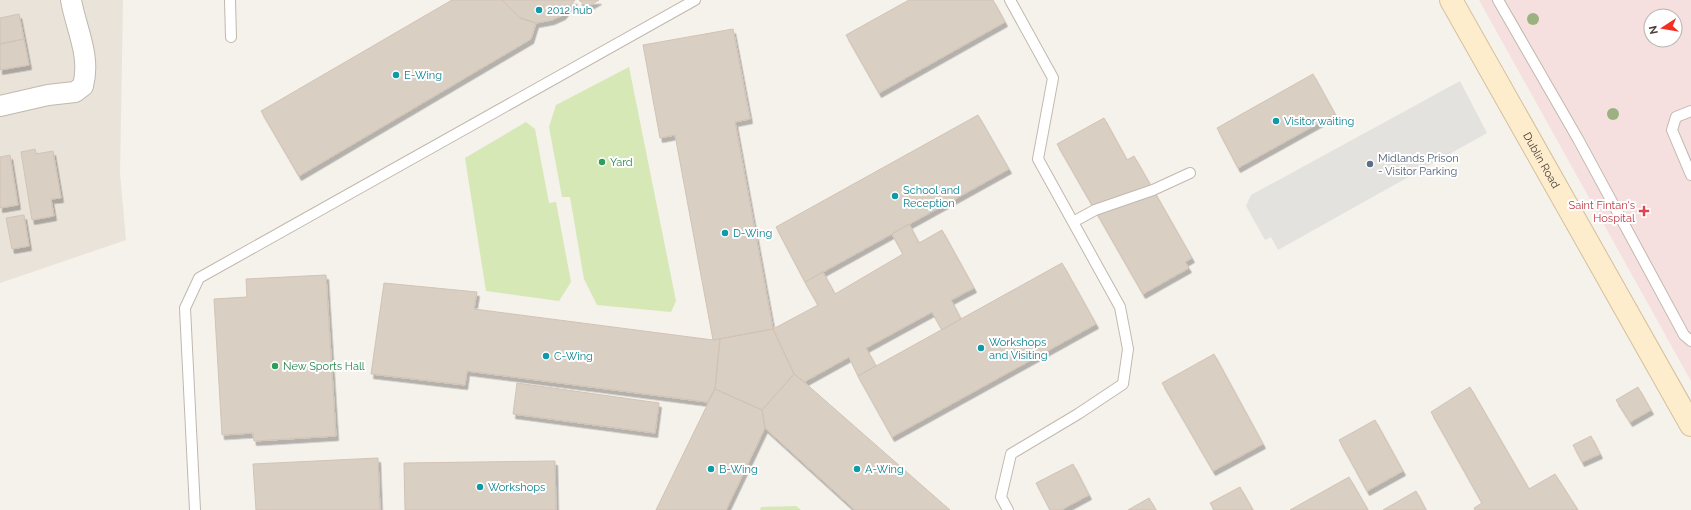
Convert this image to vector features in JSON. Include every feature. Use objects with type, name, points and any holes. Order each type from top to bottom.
[{"type":"main road","name":"Dublin Road","points":[[1451,0],[1691,426]]},
{"type":"street","points":[[0,106],[48,95],[75,92],[84,86],[86,74],[86,55],[71,0]]},
{"type":"lane","points":[[230,0],[231,37]]},
{"type":"lane","points":[[195,510],[186,308],[198,278],[695,0]]},
{"type":"lane","points":[[1008,510],[1001,497],[1011,454],[1123,384],[1128,349],[1120,307],[1038,159],[1053,78],[1010,0]]},
{"type":"lane","points":[[1498,0],[1578,139],[1684,335],[1691,341]]},
{"type":"lane","points":[[1691,111],[1676,117],[1672,130],[1691,175]]},
{"type":"lane","points":[[1073,222],[1095,210],[1153,190],[1190,173]]},
{"type":"shaded area","points":[[0,0],[123,0],[120,173],[126,240],[0,283]]},
{"type":"shaded area","name":"Saint Fintan's Hospital","points":[[1479,0],[1691,0],[1691,381]]},
{"type":"shaded area","name":"Midlands Prison - Visitor Parking","points":[[1460,81],[1487,133],[1278,250],[1271,237],[1265,240],[1246,206],[1251,195]]},
{"type":"green space","name":"Yard","points":[[629,67],[676,301],[671,312],[597,305],[584,279],[570,197],[562,197],[549,127],[556,105]]},
{"type":"green space","points":[[526,122],[535,129],[549,203],[556,202],[571,282],[559,301],[486,291],[465,158]]},
{"type":"green space","points":[[796,506],[801,510],[760,510],[761,507]]},
{"type":"building","name":"E-Wing","points":[[452,0],[502,0],[520,18],[536,23],[531,39],[299,176],[261,111]]},
{"type":"building","name":"2012 hub","points":[[502,0],[575,0],[563,15],[552,20],[536,23],[520,18]]},
{"type":"building","points":[[579,0],[599,0],[587,7]]},
{"type":"building","points":[[909,0],[993,0],[1005,22],[879,93],[846,35]]},
{"type":"building","points":[[19,14],[24,39],[0,44],[0,18]]},
{"type":"building","name":"D-Wing","points":[[733,29],[750,119],[735,122],[773,329],[713,340],[675,135],[660,138],[643,45]]},
{"type":"building","points":[[24,39],[29,65],[0,70],[0,44]]},
{"type":"building","name":"Visitor waiting","points":[[1313,74],[1335,114],[1238,168],[1217,128]]},
{"type":"building","name":"School and Reception","points":[[978,115],[1009,169],[805,282],[776,227]]},
{"type":"building","points":[[1104,118],[1127,160],[1134,156],[1192,258],[1185,262],[1189,268],[1143,294],[1057,144]]},
{"type":"building","points":[[35,149],[36,154],[53,151],[61,198],[51,199],[54,216],[32,220],[21,152]]},
{"type":"building","points":[[10,155],[18,205],[0,208],[0,157]]},
{"type":"building","points":[[24,215],[29,246],[12,249],[6,218]]},
{"type":"building","points":[[909,224],[919,243],[942,230],[974,288],[951,300],[961,319],[942,330],[932,312],[866,348],[876,366],[858,376],[849,357],[804,382],[794,374],[773,329],[818,305],[805,282],[823,272],[835,294],[903,254],[892,234]]},
{"type":"building","name":"Workshops and Visiting","points":[[1062,263],[1096,324],[892,437],[858,376]]},
{"type":"building","name":"New Sports Hall","points":[[326,275],[336,436],[254,441],[253,433],[222,435],[214,299],[247,297],[246,279]]},
{"type":"building","name":"C-Wing","points":[[384,283],[477,292],[474,309],[713,340],[720,339],[715,389],[707,402],[467,371],[465,385],[371,374]]},
{"type":"building","points":[[773,329],[794,374],[762,410],[715,389],[720,339]]},
{"type":"building","points":[[1214,354],[1263,444],[1213,471],[1162,383]]},
{"type":"building","name":"A-Wing","points":[[794,374],[950,510],[855,510],[765,428],[762,410]]},
{"type":"building","points":[[517,383],[659,403],[655,433],[513,414]]},
{"type":"building","points":[[1470,387],[1529,489],[1555,474],[1578,510],[1475,510],[1474,508],[1482,503],[1431,412]]},
{"type":"building","points":[[1638,387],[1651,410],[1630,422],[1616,400]]},
{"type":"building","name":"B-Wing","points":[[715,389],[762,410],[765,428],[726,510],[656,510]]},
{"type":"building","points":[[1375,420],[1403,471],[1367,491],[1339,440]]},
{"type":"building","points":[[1591,436],[1600,454],[1582,462],[1573,445]]},
{"type":"building","points":[[378,458],[380,510],[256,510],[253,464]]},
{"type":"building","name":"Workshops","points":[[555,461],[556,510],[405,510],[404,463]]},
{"type":"building","points":[[1073,464],[1089,495],[1061,510],[1050,510],[1036,483]]},
{"type":"building","points":[[1349,477],[1368,510],[1290,510]]},
{"type":"building","points":[[1240,487],[1253,510],[1214,510],[1210,503]]},
{"type":"building","points":[[1416,491],[1426,510],[1383,510]]},
{"type":"building","points":[[1149,498],[1156,510],[1128,510]]},
{"type":"place","name":"2012 hub","points":[[539,10]]},
{"type":"place","name":"E-Wing","points":[[396,75]]},
{"type":"place","name":"Visitor waiting","points":[[1276,121]]},
{"type":"place","name":"Yard","points":[[602,162]]},
{"type":"place","name":"Midlands Prison - Visitor Parking","points":[[1370,164]]},
{"type":"place","name":"School and Reception","points":[[895,196]]},
{"type":"place","name":"Saint Fintan's Hospital","points":[[1644,211]]},
{"type":"place","name":"D-Wing","points":[[725,233]]},
{"type":"place","name":"Workshops and Visiting","points":[[981,348]]},
{"type":"place","name":"C-Wing","points":[[546,356]]},
{"type":"place","name":"New Sports Hall","points":[[275,366]]},
{"type":"place","name":"B-Wing","points":[[711,469]]},
{"type":"place","name":"A-Wing","points":[[857,469]]},
{"type":"place","name":"Workshops","points":[[480,487]]}]
